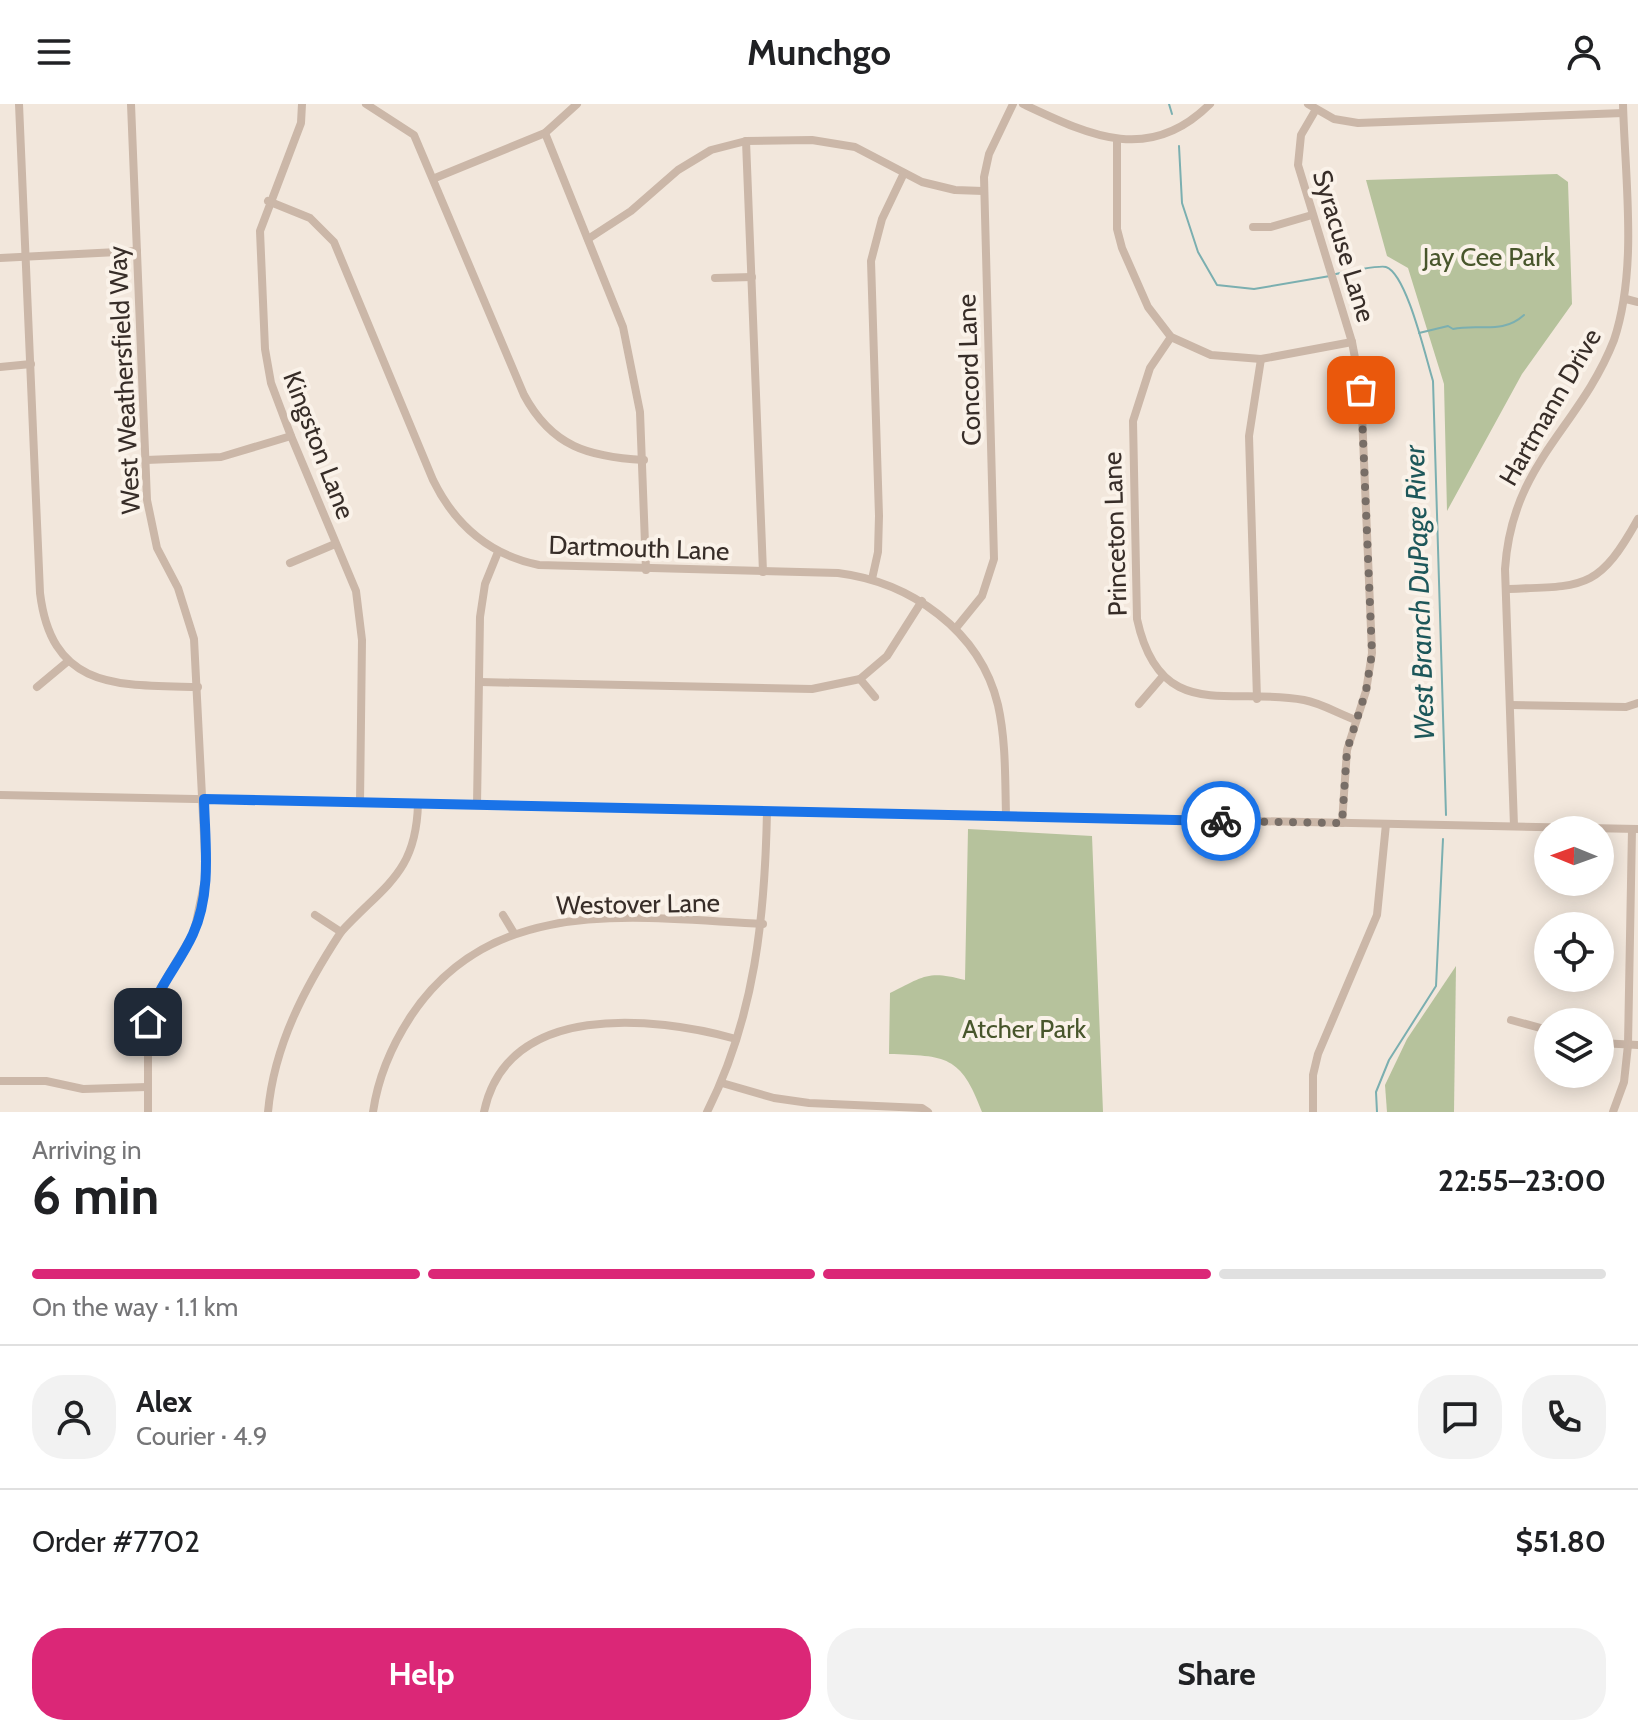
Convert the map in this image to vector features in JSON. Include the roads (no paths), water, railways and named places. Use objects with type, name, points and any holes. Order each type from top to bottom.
[{"type":"street","points":[[19,104],[40,593],[49,632],[67,662],[88,676],[116,685],[198,687]]},
{"type":"street","name":"West Weathersfield Way","points":[[131,104],[150,524],[189,617],[198,660],[206,875],[202,909],[189,943],[161,987],[151,1012],[146,1045],[148,1112]]},
{"type":"street","name":"Kingston Lane","points":[[302,104],[301,123],[268,201],[259,248],[265,349],[271,383],[356,591],[362,640],[360,803]]},
{"type":"street","points":[[366,104],[414,135],[530,405],[554,433],[580,449],[606,458],[644,460]]},
{"type":"street","points":[[435,178],[545,133],[577,104]]},
{"type":"street","name":"Concord Lane","points":[[956,628],[982,596],[992,572],[995,549],[983,191],[989,154],[1013,104]]},
{"type":"street","points":[[1023,104],[1095,136],[1117,141],[1168,133],[1188,123],[1210,104]]},
{"type":"street","points":[[1311,107],[1334,119],[1358,123],[1623,108]]},
{"type":"street","name":"Syracuse Lane","points":[[1311,107],[1298,151],[1300,173],[1352,342],[1363,410],[1372,653],[1366,691],[1344,768],[1342,823]]},
{"type":"street","name":"Hartmann Drive","points":[[1514,826],[1506,589],[1508,536],[1518,500],[1532,472],[1600,370],[1614,340],[1626,299],[1629,260],[1623,108]]},
{"type":"street","points":[[545,133],[623,327],[637,388],[644,460],[646,570]]},
{"type":"street","points":[[588,239],[631,211],[678,170],[711,150],[746,141],[796,139],[855,147],[937,187],[983,191]]},
{"type":"street","points":[[746,141],[763,572]]},
{"type":"street","points":[[1117,141],[1117,229],[1122,248],[1148,307],[1171,337],[1203,353],[1261,359],[1352,342]]},
{"type":"street","points":[[872,579],[878,552],[879,516],[871,261],[882,219],[904,173]]},
{"type":"street","name":"Dartmouth Lane","points":[[268,201],[310,218],[334,242],[440,494],[465,527],[498,552],[520,561],[552,567],[838,573],[872,579],[922,601],[956,628],[981,664],[998,705],[1006,815]]},
{"type":"street","points":[[1253,227],[1271,227],[1312,215]]},
{"type":"street","points":[[0,258],[137,251]]},
{"type":"street","points":[[715,278],[752,277]]},
{"type":"street","points":[[1626,299],[1638,302]]},
{"type":"street","name":"Princeton Lane","points":[[1163,676],[1146,648],[1137,619],[1131,439],[1140,389],[1171,337]]},
{"type":"street","points":[[1257,699],[1249,436],[1261,359]]},
{"type":"street","points":[[0,367],[31,364]]},
{"type":"street","points":[[146,460],[221,457],[291,436]]},
{"type":"street","points":[[1506,589],[1569,586],[1593,578],[1611,564],[1638,519]]},
{"type":"street","points":[[290,563],[335,544]]},
{"type":"street","points":[[477,805],[482,597],[498,552]]},
{"type":"street","points":[[480,682],[812,689],[860,679],[887,656],[922,601]]},
{"type":"street","points":[[37,687],[67,662]]},
{"type":"street","points":[[1139,704],[1163,676],[1203,696],[1305,700],[1356,720]]},
{"type":"street","points":[[860,679],[875,697]]},
{"type":"street","points":[[1510,705],[1626,707],[1638,703]]},
{"type":"street","points":[[0,795],[1635,829],[1634,940],[1628,1045],[1624,1082],[1613,1112]]},
{"type":"street","points":[[268,1112],[271,1086],[289,1025],[305,987],[341,932],[406,863],[417,832],[418,804]]},
{"type":"street","points":[[707,1112],[722,1083],[758,963],[763,924],[767,811]]},
{"type":"street","points":[[1313,1112],[1313,1075],[1318,1054],[1377,915],[1386,824]]},
{"type":"street","points":[[315,915],[341,932]]},
{"type":"street","points":[[503,915],[514,933]]},
{"type":"street","name":"Westover Lane","points":[[373,1112],[390,1052],[429,989],[476,952],[514,933],[559,921],[589,919],[763,924]]},
{"type":"street","points":[[1511,1020],[1534,1026]]},
{"type":"street","points":[[484,1112],[498,1073],[529,1043],[553,1031],[585,1025],[678,1026],[736,1039]]},
{"type":"street","points":[[1614,1044],[1638,1045]]},
{"type":"street","points":[[0,1081],[46,1081],[83,1089],[147,1087]]},
{"type":"street","points":[[722,1083],[774,1098],[922,1108],[928,1112]]},
{"type":"waterway","name":"West Branch DuPage River","points":[[1169,104],[1172,114]]},
{"type":"waterway","name":"West Branch DuPage River","points":[[1179,146],[1182,203],[1198,252],[1217,285],[1254,289],[1330,276]]},
{"type":"waterway","name":"West Branch DuPage River","points":[[1336,274],[1383,267],[1394,273],[1408,300],[1433,381],[1446,815]]},
{"type":"waterway","points":[[1419,333],[1448,326],[1453,329],[1499,327],[1524,315]]},
{"type":"waterway","name":"West Branch DuPage River","points":[[1377,1112],[1376,1092],[1389,1060],[1436,986],[1443,839]]},
{"type":"park label","name":"Jay Cee Park","points":[[1489,257]]},
{"type":"park label","name":"Atcher Park","points":[[1024,1029]]}]
